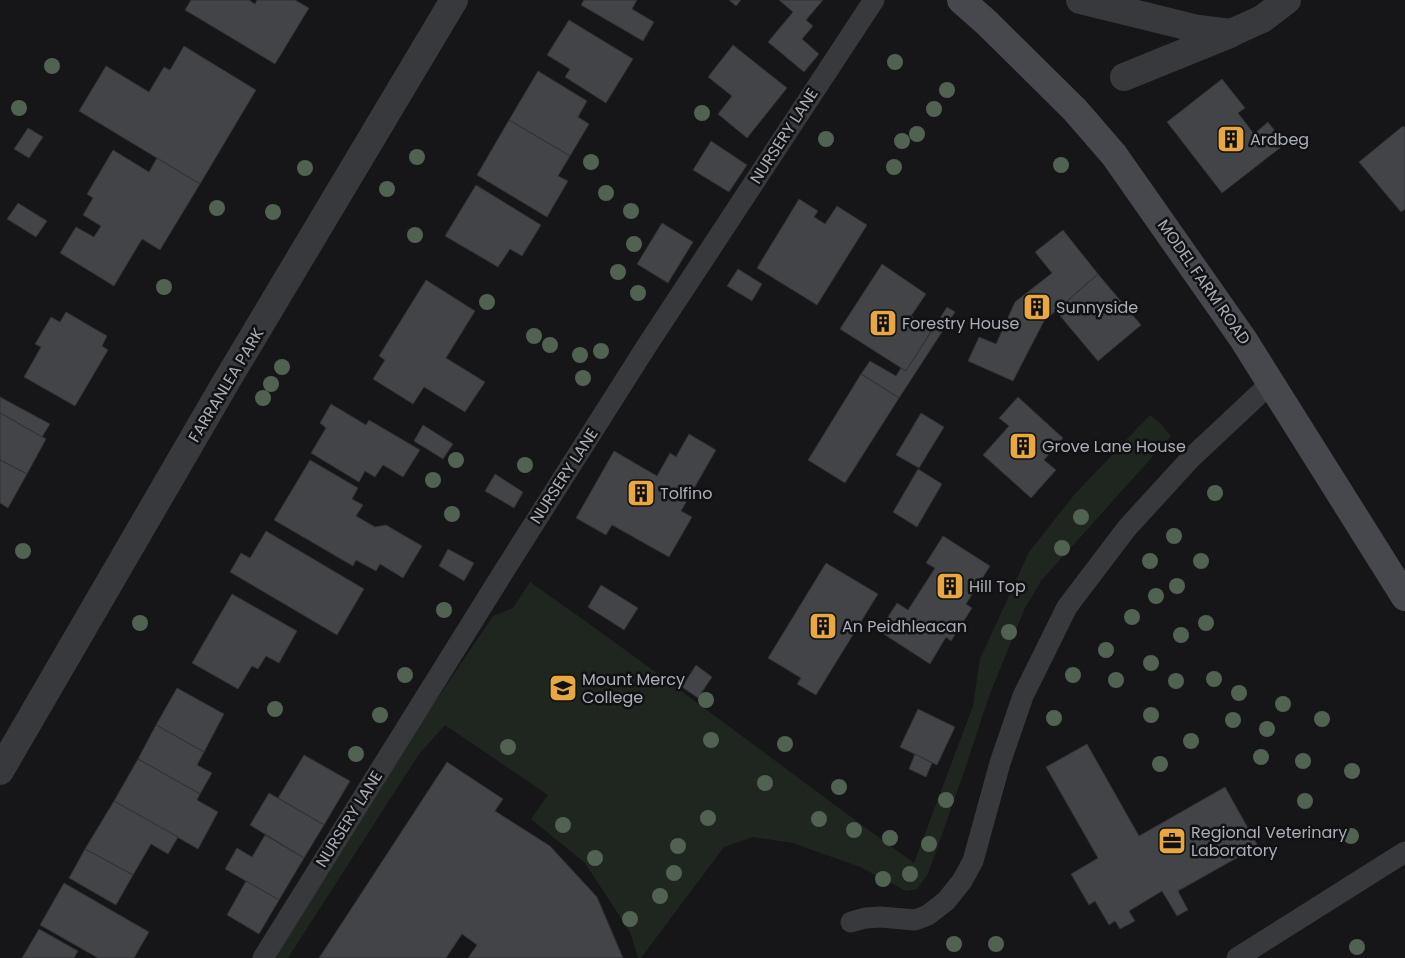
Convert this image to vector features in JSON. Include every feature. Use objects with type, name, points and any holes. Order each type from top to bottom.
[{"type":"main road","name":"MODEL FARM ROAD","points":[[961,0],[1075,110],[1114,155],[1156,212],[1271,382],[1405,598]]},
{"type":"street","name":"FARRANLEA PARK","points":[[0,771],[226,382],[454,0]]},
{"type":"street","points":[[1080,0],[1198,29],[1231,33]]},
{"type":"street","points":[[1124,77],[1262,19],[1287,0]]},
{"type":"lane","name":"NURSERY LANE","points":[[263,958],[630,372],[874,0]]},
{"type":"lane","points":[[851,922],[865,918],[880,917],[915,920],[928,915],[946,901],[962,881],[973,861],[1000,762],[1022,696],[1067,607],[1126,528],[1191,458],[1271,382]]},
{"type":"lane","points":[[1237,958],[1405,852]]},
{"type":"shaded area","points":[[1150,415],[1171,436],[1041,581],[1025,608],[989,696],[928,874],[917,889],[906,891],[860,867],[793,843],[753,837],[724,847],[641,958],[638,958],[630,932],[585,863],[531,819],[548,795],[445,725],[419,754],[288,958],[271,958],[370,798],[493,616],[513,608],[530,582],[627,651],[914,863],[973,706],[980,659],[1029,552],[1074,495]]},
{"type":"building","points":[[191,0],[249,0],[255,4],[257,0],[295,0],[309,8],[275,64],[185,10]]},
{"type":"building","points":[[584,0],[637,0],[632,9],[654,22],[643,41],[581,5]]},
{"type":"building","points":[[729,0],[741,0],[736,6]]},
{"type":"building","points":[[779,0],[823,0],[806,20],[813,26],[802,39],[819,54],[804,72],[768,42],[793,12]]},
{"type":"building","points":[[569,20],[633,59],[606,103],[565,77],[570,69],[547,55]]},
{"type":"building","points":[[733,45],[787,88],[747,138],[718,114],[732,96],[708,77]]},
{"type":"building","points":[[184,46],[256,90],[200,184],[79,111],[106,66],[149,92],[164,67],[170,70]]},
{"type":"building","points":[[538,71],[587,101],[578,117],[589,124],[570,156],[509,120]]},
{"type":"building","name":"Ardbeg","points":[[1222,79],[1245,108],[1238,113],[1254,134],[1268,122],[1285,144],[1222,193],[1167,122]]},
{"type":"building","points":[[509,120],[570,156],[558,176],[568,181],[547,217],[477,175]]},
{"type":"building","points":[[1403,126],[1405,128],[1405,209],[1401,212],[1359,162]]},
{"type":"building","points":[[28,128],[43,137],[29,158],[14,149]]},
{"type":"building","points":[[711,141],[747,165],[729,192],[693,170]]},
{"type":"building","points":[[113,150],[149,172],[157,158],[200,184],[160,250],[142,239],[114,286],[60,253],[76,227],[94,237],[101,226],[83,215],[93,198],[87,194]]},
{"type":"building","points":[[476,185],[541,225],[522,256],[510,249],[498,267],[445,236]]},
{"type":"building","points":[[799,199],[818,211],[814,217],[825,224],[837,206],[867,225],[817,305],[757,268]]},
{"type":"building","points":[[18,203],[47,221],[36,237],[7,219]]},
{"type":"building","points":[[662,223],[693,242],[668,283],[637,264]]},
{"type":"building","name":"Sunnyside","points":[[1063,230],[1098,274],[1044,321],[1013,381],[968,361],[979,337],[996,344],[1015,302],[1052,273],[1035,252]]},
{"type":"building","name":"Forestry House","points":[[882,264],[926,294],[911,316],[932,330],[906,371],[840,329]]},
{"type":"building","points":[[738,269],[762,284],[752,301],[727,286]]},
{"type":"building","points":[[1098,274],[1141,325],[1098,361],[1056,311]]},
{"type":"building","points":[[426,280],[475,311],[446,358],[485,382],[465,412],[424,387],[413,404],[373,379],[385,360],[379,356]]},
{"type":"building","points":[[947,307],[955,312],[899,398],[861,374],[870,361],[896,376],[901,368],[906,371]]},
{"type":"building","points":[[66,312],[107,336],[102,346],[108,350],[75,406],[24,377],[41,347],[35,344],[51,317],[60,322]]},
{"type":"building","points":[[861,374],[899,398],[845,483],[808,460]]},
{"type":"building","points":[[0,397],[50,424],[42,437],[0,413]]},
{"type":"building","name":"Grove Lane House","points":[[1018,397],[1063,438],[1044,460],[1056,470],[1031,498],[983,455],[1009,426],[999,418]]},
{"type":"building","points":[[331,404],[366,425],[369,420],[420,450],[403,477],[383,465],[375,477],[365,471],[359,482],[311,453],[326,428],[320,423]]},
{"type":"building","points":[[0,413],[46,439],[27,474],[0,460]]},
{"type":"building","points":[[921,413],[944,427],[919,468],[896,455]]},
{"type":"building","points":[[423,425],[453,444],[443,459],[414,441]]},
{"type":"building","name":"Tolfino","points":[[689,434],[716,450],[681,511],[692,517],[669,557],[612,525],[606,535],[576,518],[614,451],[657,476],[670,453],[676,457]]},
{"type":"building","points":[[0,460],[27,474],[8,508],[0,503]]},
{"type":"building","points":[[310,460],[358,488],[352,499],[363,505],[356,516],[375,527],[386,525],[422,546],[403,578],[380,564],[376,571],[356,560],[353,566],[274,520]]},
{"type":"building","points":[[918,469],[942,484],[917,527],[893,512]]},
{"type":"building","points":[[495,474],[523,492],[514,508],[485,491]]},
{"type":"building","points":[[266,531],[364,589],[337,635],[230,572],[241,553],[250,558]]},
{"type":"building","name":"Hill Top","points":[[943,536],[990,566],[966,604],[972,608],[951,641],[946,637],[930,664],[879,631],[897,603],[908,610],[935,568],[926,563]]},
{"type":"building","points":[[448,549],[474,563],[464,581],[439,566]]},
{"type":"building","name":"An Peidhleacan","points":[[826,563],[878,594],[816,695],[797,684],[801,678],[768,658]]},
{"type":"building","points":[[601,585],[638,608],[624,630],[588,607]]},
{"type":"building","points":[[232,594],[297,631],[279,663],[266,656],[258,669],[252,666],[238,689],[192,663]]},
{"type":"building","points":[[696,665],[712,677],[698,698],[682,687]]},
{"type":"building","points":[[177,688],[224,714],[204,752],[156,725]]},
{"type":"building","points":[[918,709],[955,727],[937,765],[900,747]]},
{"type":"building","points":[[156,725],[204,752],[197,765],[212,773],[200,794],[138,759]]},
{"type":"building","name":"Regional Veterinary Laboratory","points":[[1087,744],[1139,836],[1225,787],[1258,846],[1178,891],[1188,910],[1177,916],[1162,891],[1129,911],[1135,921],[1120,929],[1115,921],[1109,925],[1095,901],[1089,905],[1071,874],[1098,858],[1046,767]]},
{"type":"building","points":[[915,754],[932,763],[926,777],[909,769]]},
{"type":"building","points":[[304,755],[350,781],[324,825],[278,798]]},
{"type":"building","points":[[138,759],[200,794],[197,800],[218,812],[198,849],[114,801]]},
{"type":"building","points":[[447,762],[503,799],[495,811],[550,846],[597,897],[623,958],[468,958],[477,945],[462,934],[446,958],[319,958]]},
{"type":"building","points":[[269,793],[324,825],[304,858],[250,825]]},
{"type":"building","points":[[114,801],[178,837],[168,854],[151,844],[133,875],[85,849]]},
{"type":"building","points":[[265,835],[304,858],[279,900],[225,869],[237,848],[252,857]]},
{"type":"building","points":[[85,849],[133,875],[116,905],[69,878]]},
{"type":"building","points":[[246,881],[279,900],[259,934],[227,915]]},
{"type":"building","points":[[64,883],[149,932],[134,958],[98,958],[40,925]]},
{"type":"building","points":[[39,929],[78,951],[74,958],[22,958]]},
{"type":"place","name":"Ardbeg","points":[[1231,139]]},
{"type":"place","name":"Sunnyside","points":[[1037,307]]},
{"type":"place","name":"Forestry House","points":[[883,323]]},
{"type":"place","name":"Grove Lane House","points":[[1023,446]]},
{"type":"place","name":"Tolfino","points":[[641,493]]},
{"type":"place","name":"Hill Top","points":[[950,586]]},
{"type":"place","name":"An Peidhleacan","points":[[823,626]]},
{"type":"place","name":"Mount Mercy College","points":[[563,688]]},
{"type":"place","name":"Regional Veterinary Laboratory","points":[[1172,841]]}]
